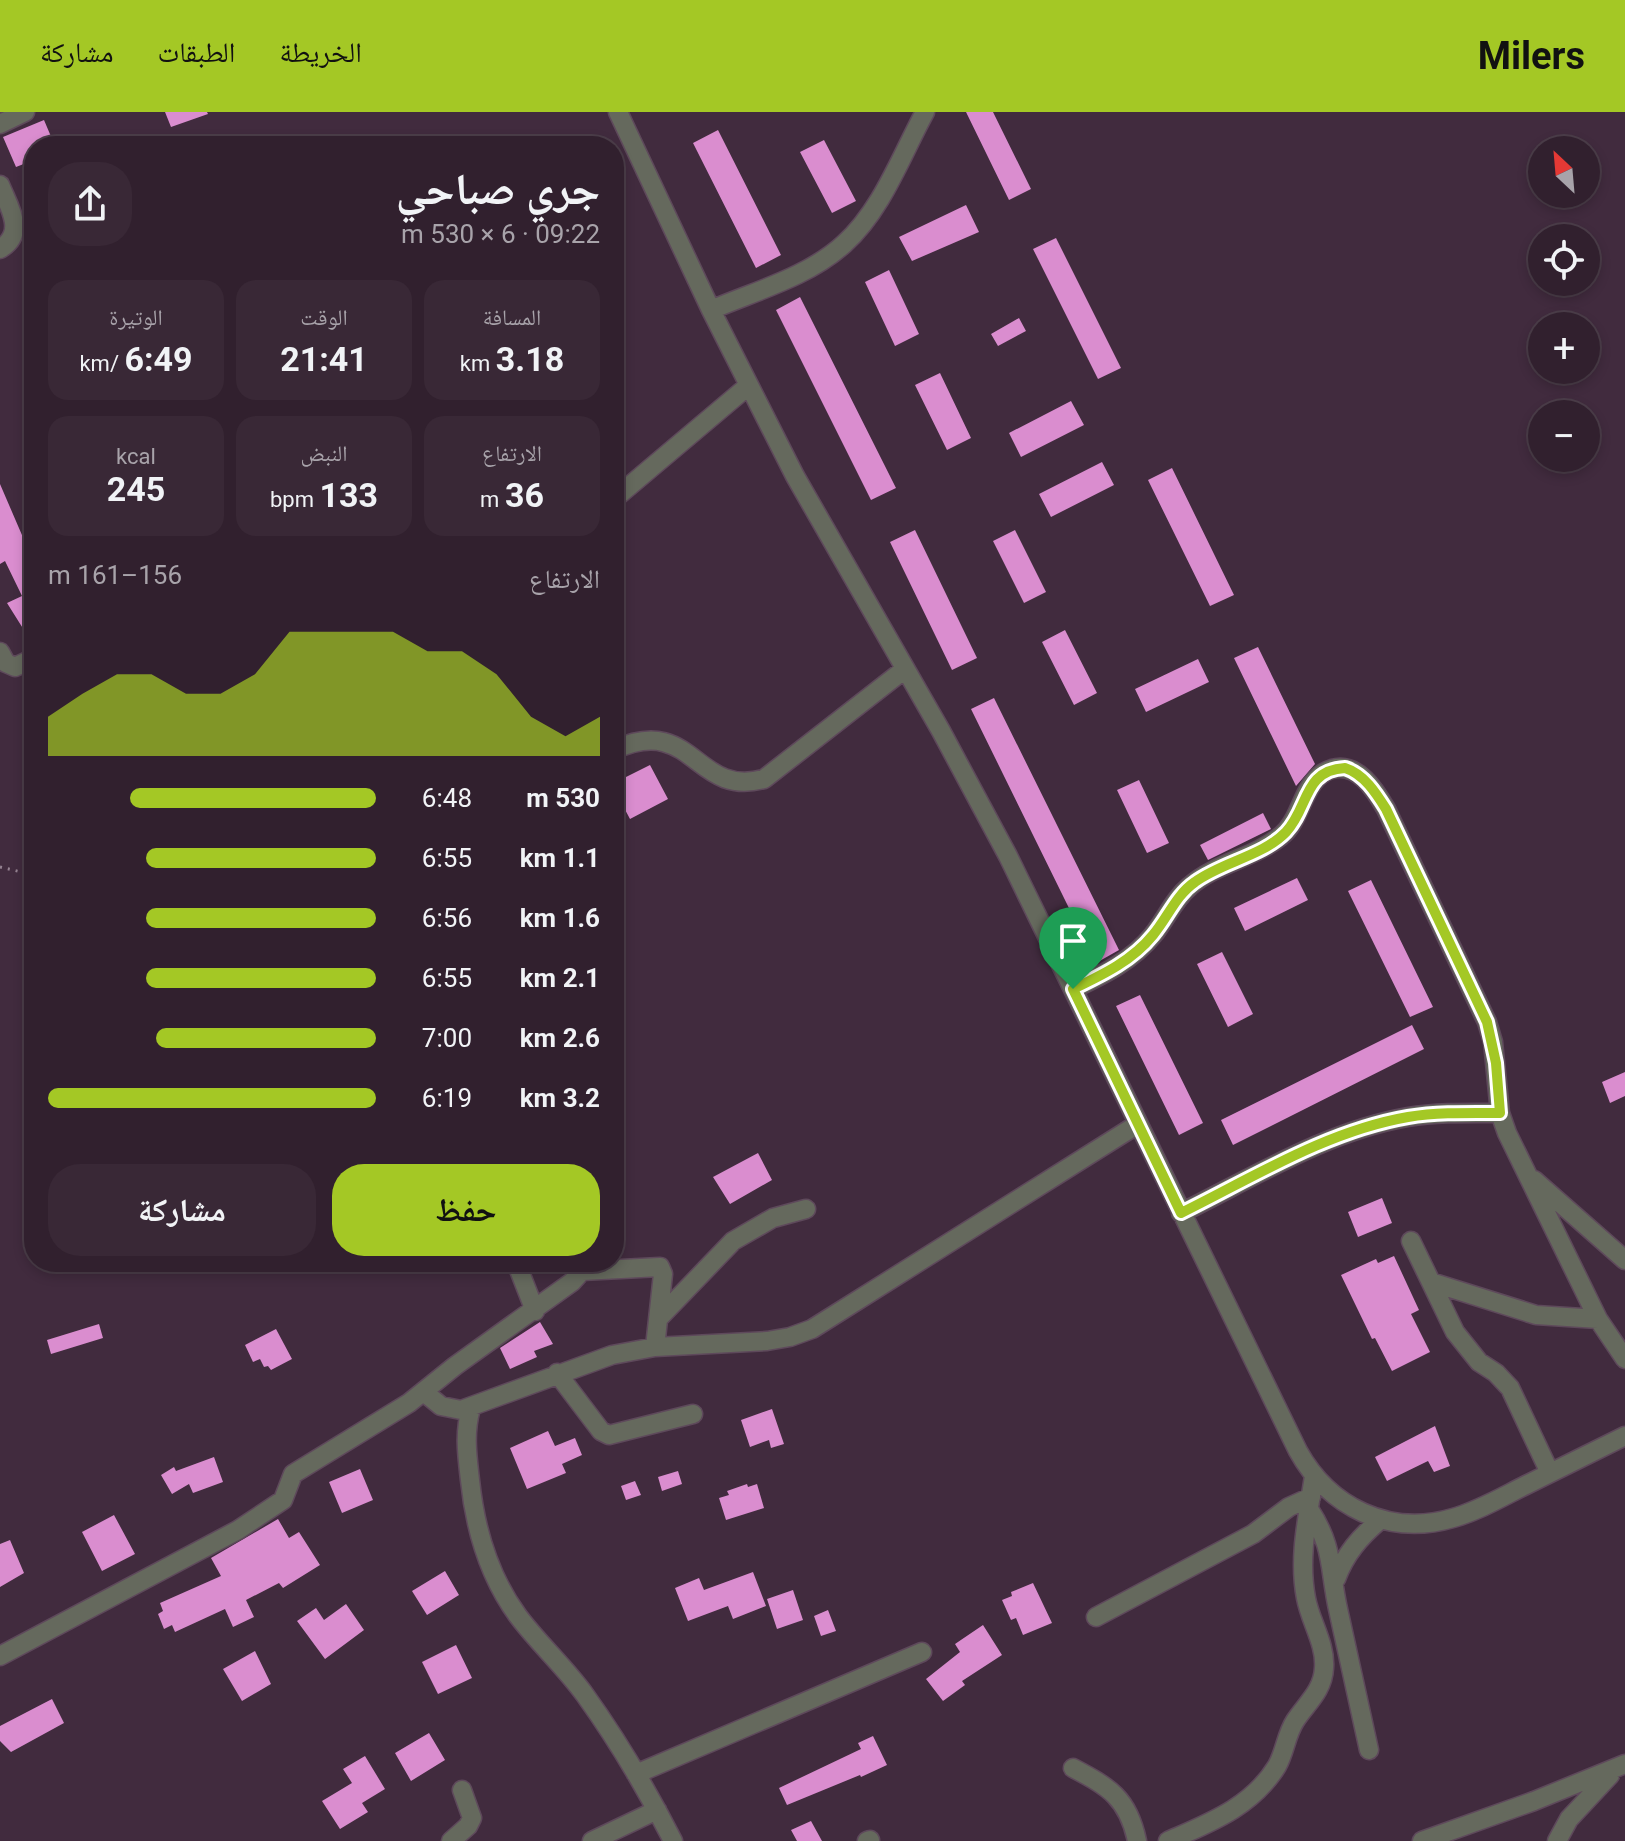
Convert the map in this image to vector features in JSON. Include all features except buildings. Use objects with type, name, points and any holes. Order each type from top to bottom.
[{"type":"street","points":[[0,124],[25,112]]},
{"type":"street","points":[[618,112],[748,386],[844,566],[982,806],[1298,1451],[1314,1476],[1344,1503],[1380,1520],[1417,1524],[1454,1518],[1625,1436]]},
{"type":"street","points":[[711,310],[808,268],[844,244],[872,212],[925,112]]},
{"type":"street","points":[[624,146],[632,143]]},
{"type":"street","points":[[0,185],[13,216],[15,230],[9,242],[0,249]]},
{"type":"street","points":[[624,491],[748,386]]},
{"type":"street","points":[[0,652],[10,666],[24,664]]},
{"type":"street","points":[[624,745],[645,740],[662,741],[692,755],[717,777],[748,783],[764,779],[905,669]]},
{"type":"street","points":[[1073,989],[1110,971],[1139,950],[1162,924],[1178,897],[1198,879],[1282,836],[1295,821],[1314,781],[1323,773],[1333,769],[1355,771],[1373,789],[1386,809],[1483,1013],[1493,1042],[1500,1113],[1598,1319],[1625,1359]]},
{"type":"street","points":[[1181,1213],[1321,1144],[1364,1128],[1408,1117],[1454,1112],[1500,1113]]},
{"type":"street","points":[[425,1393],[441,1406],[471,1408],[557,1373],[612,1355],[655,1347],[767,1341],[812,1329],[1138,1124]]},
{"type":"street","points":[[1526,1173],[1625,1260]]},
{"type":"street","points":[[658,1319],[733,1241],[773,1218],[806,1209]]},
{"type":"street","points":[[1411,1241],[1465,1348],[1510,1388],[1550,1473]]},
{"type":"street","points":[[624,1267],[660,1267],[663,1274],[655,1347]]},
{"type":"street","points":[[520,1272],[535,1311]]},
{"type":"street","points":[[0,1656],[238,1530],[283,1500],[293,1474],[425,1393],[455,1366],[535,1311],[577,1272]]},
{"type":"street","points":[[1431,1282],[1536,1315],[1598,1319]]},
{"type":"street","points":[[557,1373],[601,1431],[609,1435],[693,1414]]},
{"type":"street","points":[[471,1408],[466,1430],[470,1483],[478,1533],[490,1568],[518,1616],[582,1691],[636,1774],[673,1841]]},
{"type":"street","points":[[1168,1841],[1222,1817],[1254,1793],[1279,1762],[1291,1728],[1318,1690],[1324,1657],[1310,1614],[1304,1581],[1304,1546],[1314,1476]]},
{"type":"street","points":[[1310,1503],[1325,1536],[1369,1750]]},
{"type":"street","points":[[1096,1617],[1253,1534],[1289,1507],[1310,1503]]},
{"type":"street","points":[[1335,1582],[1347,1554],[1380,1520]]},
{"type":"street","points":[[636,1774],[922,1652]]},
{"type":"street","points":[[1422,1841],[1622,1765]]},
{"type":"street","points":[[1557,1841],[1584,1800],[1622,1765]]},
{"type":"street","points":[[1073,1768],[1116,1794],[1130,1817],[1137,1841]]},
{"type":"street","points":[[451,1841],[468,1826],[472,1818],[462,1790]]},
{"type":"street","points":[[592,1841],[657,1810]]},
{"type":"path","points":[[0,867],[24,872]]},
{"type":"route","points":[[1345,768],[1355,771],[1373,789],[1386,809],[1479,1003],[1493,1042],[1500,1113],[1454,1112],[1408,1117],[1364,1128],[1321,1144],[1181,1213],[1073,989],[1110,971],[1139,950],[1162,924],[1187,887],[1282,836],[1295,821],[1314,781],[1323,773],[1345,768]]}]
